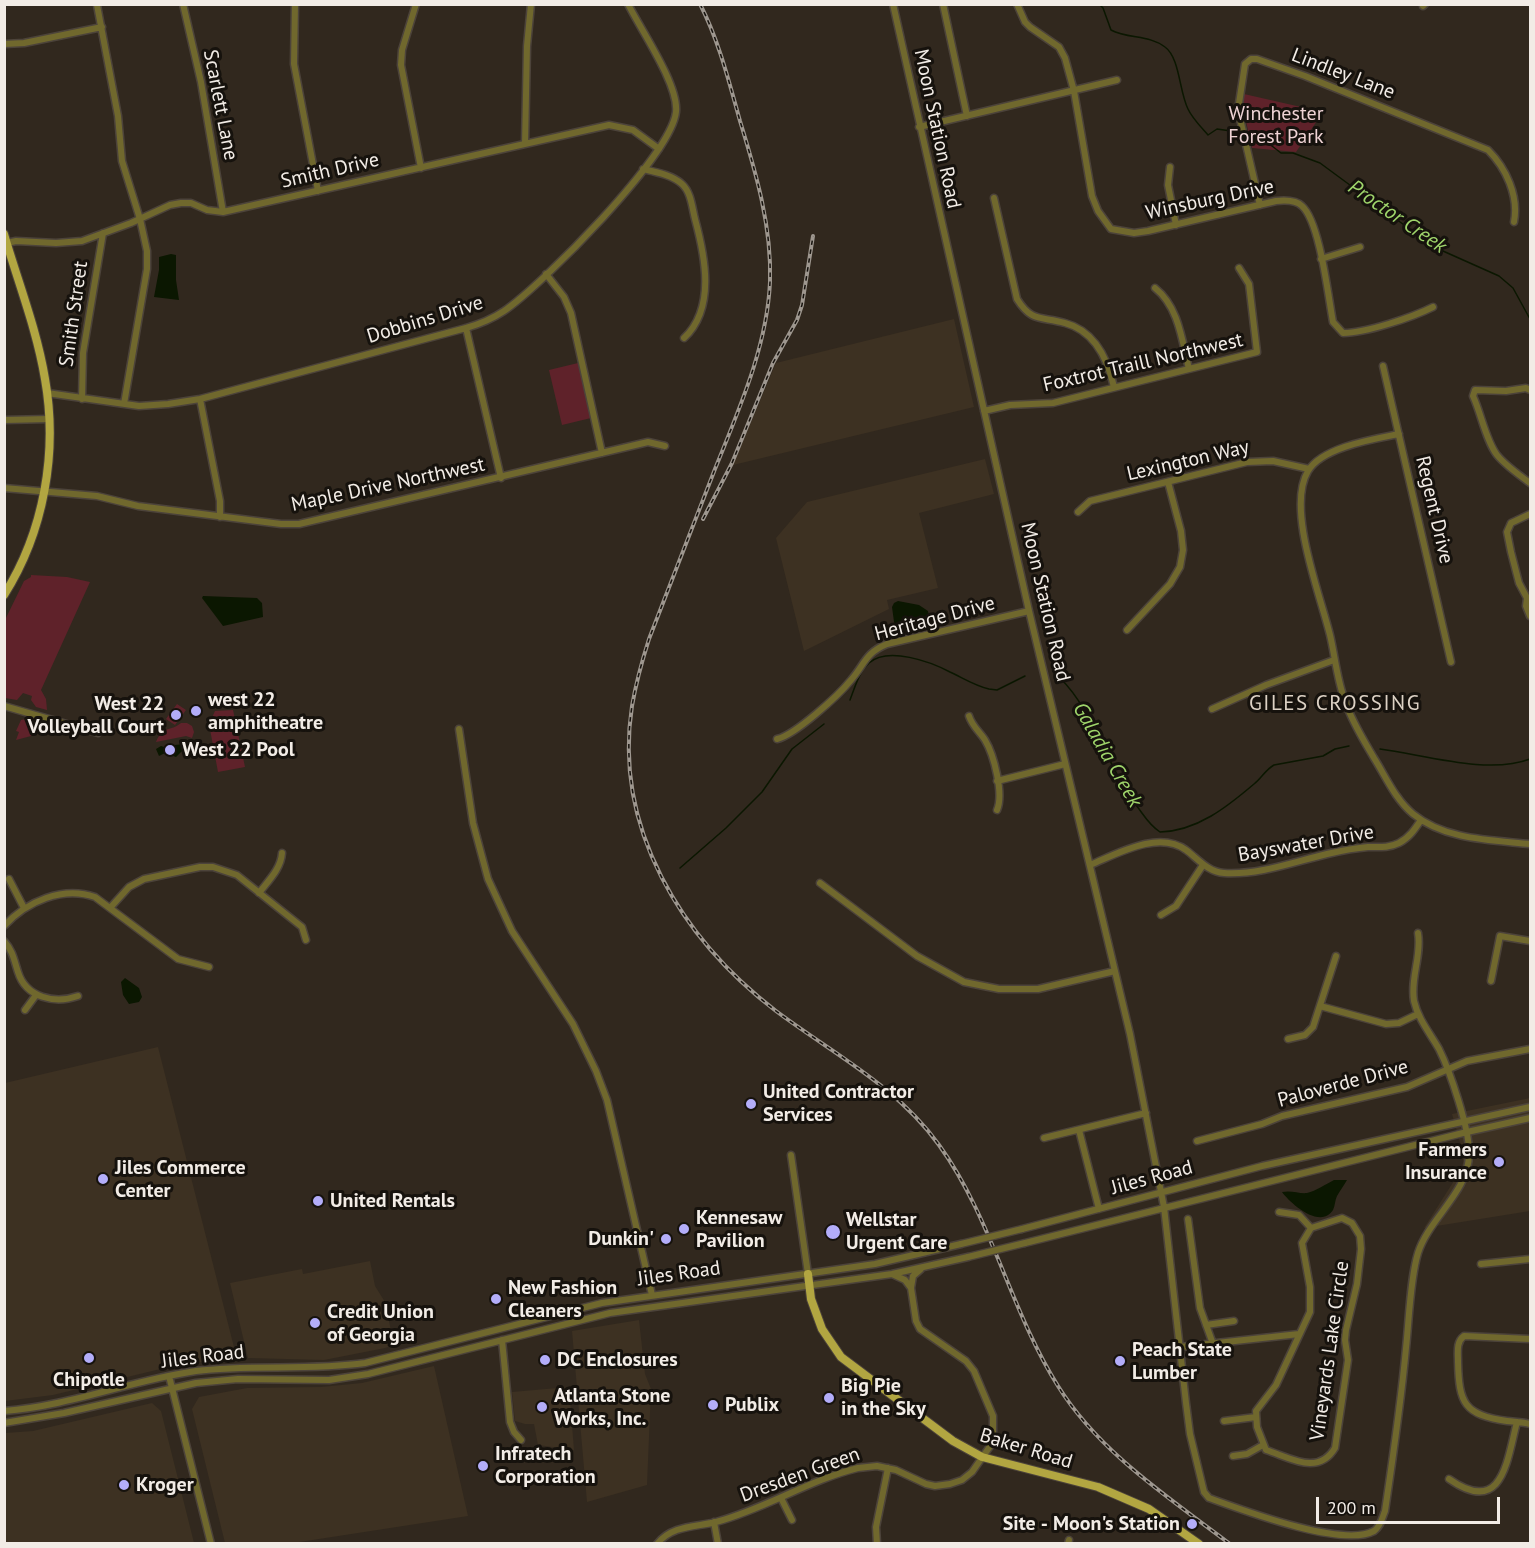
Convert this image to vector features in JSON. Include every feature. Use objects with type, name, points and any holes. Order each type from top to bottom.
[{"type":"main road","points":[[4,234],[40,353],[49,419],[47,468],[43,493],[32,536],[12,583],[4,595]]},
{"type":"main road","name":"Baker Road","points":[[808,1274],[811,1299],[822,1329],[841,1357],[953,1441],[982,1457],[1098,1487],[1149,1509],[1199,1544]]},
{"type":"street","name":"Scarlett Lane","points":[[183,4],[201,82],[223,212]]},
{"type":"street","points":[[295,4],[294,64],[318,191]]},
{"type":"street","points":[[416,4],[402,50],[400,65],[421,168]]},
{"type":"street","points":[[525,144],[527,46],[531,4]]},
{"type":"street","name":"Dobbins Drive","points":[[47,393],[124,404],[161,405],[200,399],[466,328],[483,323],[506,310],[602,220],[667,137],[676,113],[674,93],[628,4]]},
{"type":"street","name":"Moon Station Road","points":[[893,4],[1029,611],[1146,1113],[1164,1207],[1190,1434],[1204,1492],[1209,1498],[1282,1525],[1328,1538],[1359,1538],[1372,1533],[1379,1526],[1385,1511],[1400,1412],[1415,1263],[1423,1243],[1466,1173],[1470,1151],[1467,1132]]},
{"type":"street","points":[[943,4],[967,116]]},
{"type":"street","name":"Winsburg Drive","points":[[1017,4],[1030,27],[1062,51],[1065,58],[1074,91],[1092,196],[1098,211],[1111,229],[1134,233],[1289,200],[1301,204],[1309,214],[1333,322],[1343,333],[1368,329],[1433,307]]},
{"type":"street","points":[[97,5],[118,116],[122,161],[140,219],[147,251],[147,269],[124,404]]},
{"type":"street","points":[[4,44],[34,41],[102,27]]},
{"type":"street","name":"Lindley Lane","points":[[1260,205],[1238,110],[1245,64],[1251,59],[1257,59],[1305,76],[1488,150],[1505,173],[1514,195],[1516,211],[1514,222]]},
{"type":"street","points":[[919,127],[1117,80]]},
{"type":"street","name":"Smith Drive","points":[[7,243],[16,241],[71,243],[181,203],[191,203],[207,210],[223,212],[609,125],[633,130],[659,149]]},
{"type":"street","points":[[1170,167],[1168,185],[1176,225]]},
{"type":"street","points":[[643,169],[676,181],[688,192],[701,241],[705,270],[704,296],[697,324],[684,338]]},
{"type":"street","points":[[994,198],[1017,299],[1025,311],[1039,319],[1065,323],[1083,331],[1103,355],[1114,387]]},
{"type":"street","name":"Smith Street","points":[[82,399],[83,353],[103,233]]},
{"type":"street","points":[[1321,260],[1360,247]]},
{"type":"street","name":"Foxtrot Traill Northwest","points":[[984,411],[1010,405],[1046,404],[1257,352],[1249,285],[1239,268]]},
{"type":"street","points":[[546,274],[564,297],[571,313],[602,453]]},
{"type":"street","points":[[1155,288],[1169,303],[1174,314],[1189,369]]},
{"type":"street","points":[[466,328],[501,478]]},
{"type":"street","name":"Regent Drive","points":[[1383,366],[1451,662]]},
{"type":"street","points":[[1530,390],[1526,388],[1506,391],[1479,389],[1475,390],[1473,396],[1482,416],[1487,436],[1497,455],[1530,483]]},
{"type":"street","points":[[200,399],[220,501],[220,517]]},
{"type":"street","points":[[4,420],[49,419]]},
{"type":"street","points":[[1399,434],[1362,441],[1328,454],[1309,469],[1302,486],[1300,504],[1308,549],[1343,699],[1359,734],[1400,800],[1421,820],[1440,829],[1466,836],[1530,844]]},
{"type":"street","name":"Maple Drive Northwest","points":[[4,489],[97,496],[138,506],[281,524],[299,524],[648,442],[665,446]]},
{"type":"street","name":"Lexington Way","points":[[1078,512],[1090,501],[1247,462],[1273,461],[1309,469]]},
{"type":"street","points":[[1127,630],[1170,584],[1182,560],[1181,531],[1168,482]]},
{"type":"street","points":[[1530,514],[1511,523],[1507,532],[1519,583],[1529,597],[1526,606],[1530,616]]},
{"type":"street","name":"Heritage Drive","points":[[777,739],[791,733],[842,690],[867,656],[876,649],[887,644],[1029,611]]},
{"type":"street","points":[[1212,709],[1266,685],[1334,660]]},
{"type":"street","points":[[4,706],[98,733]]},
{"type":"street","points":[[969,716],[988,745],[1000,802],[997,810]]},
{"type":"street","points":[[459,729],[473,823],[488,879],[512,931],[573,1024],[596,1071],[607,1100],[652,1294]]},
{"type":"street","points":[[997,781],[1065,764]]},
{"type":"street","name":"Bayswater Drive","points":[[1090,865],[1134,847],[1165,843],[1179,846],[1203,865],[1217,872],[1256,872],[1328,854],[1366,847],[1391,846],[1400,843],[1410,835],[1421,820]]},
{"type":"street","points":[[259,893],[277,869],[282,853]]},
{"type":"street","points":[[1161,915],[1176,906],[1203,865]]},
{"type":"street","points":[[110,908],[122,894],[144,879],[200,867],[224,870],[237,875],[302,927],[306,940]]},
{"type":"street","points":[[9,879],[24,908]]},
{"type":"street","points":[[820,883],[917,956],[964,982],[999,989],[1038,989],[1114,970]]},
{"type":"street","points":[[4,926],[24,908],[55,895],[72,892],[95,897],[178,958],[209,967]]},
{"type":"street","points":[[1418,933],[1419,956],[1413,989],[1418,1014],[1447,1068],[1467,1132]]},
{"type":"street","points":[[1491,981],[1500,936],[1530,941]]},
{"type":"street","points":[[4,941],[12,951],[20,979],[36,995],[61,1000],[78,996]]},
{"type":"street","points":[[1288,1039],[1294,1039],[1310,1032],[1336,956]]},
{"type":"street","points":[[25,1010],[36,995]]},
{"type":"street","points":[[1320,1006],[1386,1024],[1395,1024],[1418,1014]]},
{"type":"street","name":"Paloverde Drive","points":[[1197,1141],[1262,1124],[1282,1116],[1407,1087],[1467,1061],[1530,1049]]},
{"type":"street","name":"Jiles Road","points":[[4,1409],[13,1410],[51,1404],[169,1376],[236,1368],[313,1369],[364,1363],[577,1308],[652,1294],[896,1261],[1262,1166],[1530,1107]]},
{"type":"street","points":[[1044,1138],[1146,1113]]},
{"type":"street","name":"Jiles Road","points":[[4,1423],[64,1413],[196,1383],[238,1379],[329,1380],[347,1378],[390,1370],[610,1313],[892,1274],[1530,1118]]},
{"type":"street","points":[[1079,1130],[1099,1209]]},
{"type":"street","points":[[791,1155],[808,1274]]},
{"type":"street","points":[[1280,1212],[1299,1215],[1311,1228]]},
{"type":"street","name":"Vineyards Lake Circle","points":[[1256,1417],[1259,1406],[1276,1385],[1310,1312],[1311,1304],[1302,1243],[1311,1228],[1341,1218],[1352,1223],[1360,1236],[1361,1249],[1357,1284],[1346,1330],[1348,1360],[1335,1448],[1330,1457],[1317,1464],[1308,1464],[1266,1450],[1263,1445]]},
{"type":"street","points":[[1188,1219],[1200,1308],[1213,1344]]},
{"type":"street","points":[[1481,1264],[1530,1259]]},
{"type":"street","points":[[911,1288],[914,1276],[921,1268]]},
{"type":"street","points":[[892,1274],[905,1280],[911,1288]]},
{"type":"street","name":"Dresden Green","points":[[657,1544],[675,1530],[714,1522],[851,1469],[873,1465],[896,1470],[926,1484],[942,1486],[956,1483],[968,1476],[990,1448],[994,1434],[993,1416],[974,1371],[966,1361],[918,1326],[911,1288]]},
{"type":"street","points":[[1206,1325],[1234,1321]]},
{"type":"street","points":[[1180,1347],[1299,1334]]},
{"type":"street","points":[[1530,1339],[1464,1336],[1458,1343],[1458,1386],[1469,1407],[1488,1418],[1530,1424]]},
{"type":"street","points":[[502,1340],[510,1422],[514,1432],[521,1440]]},
{"type":"street","points":[[169,1376],[211,1544]]},
{"type":"street","points":[[1224,1421],[1256,1417],[1263,1445],[1247,1454],[1233,1456]]},
{"type":"street","points":[[1449,1479],[1470,1491],[1491,1488],[1504,1475],[1517,1422]]},
{"type":"street","points":[[877,1544],[876,1527],[888,1468]]},
{"type":"street","points":[[781,1498],[792,1520]]},
{"type":"street","points":[[714,1522],[718,1544]]},
{"type":"shaded area","points":[[176,255],[179,300],[154,297],[159,257]]},
{"type":"shaded area","points":[[954,319],[974,407],[733,465],[776,363]]},
{"type":"shaded area","points":[[985,459],[994,494],[919,513],[938,588],[887,600],[889,609],[804,651],[776,538],[807,502]]},
{"type":"shaded area","points":[[203,596],[257,598],[262,603],[263,617],[223,626],[202,598]]},
{"type":"shaded area","points":[[898,601],[919,605],[928,611],[929,616],[905,628],[895,629],[892,607]]},
{"type":"shaded area","name":"West 22 Pool","points":[[187,743],[190,749],[183,750],[176,757],[165,753],[159,756],[156,749],[161,746],[167,748]]},
{"type":"shaded area","points":[[125,978],[139,988],[142,997],[139,1002],[129,1004],[123,995],[121,982]]},
{"type":"shaded area","points":[[158,1047],[237,1359],[181,1364],[53,1395],[5,1401],[5,1083]]},
{"type":"shaded area","points":[[1530,1098],[1530,1211],[1424,1228],[1463,1163],[1463,1153],[1452,1114]]},
{"type":"shaded area","points":[[1334,1180],[1347,1180],[1337,1196],[1333,1210],[1321,1217],[1313,1216],[1298,1208],[1282,1192],[1307,1193]]},
{"type":"shaded area","name":"Credit Union of Georgia","points":[[370,1261],[375,1286],[385,1302],[394,1345],[324,1360],[248,1358],[230,1283],[302,1269],[303,1274]]},
{"type":"shaded area","points":[[639,1320],[645,1374],[651,1389],[647,1485],[587,1502],[572,1331]]},
{"type":"shaded area","points":[[434,1366],[468,1516],[293,1543],[225,1543],[192,1409],[199,1397],[247,1388],[321,1387],[362,1383]]},
{"type":"shaded area","name":"Atlanta Stone Works, Inc.","points":[[569,1387],[574,1450],[538,1445],[534,1424],[515,1421],[512,1392]]},
{"type":"shaded area","points":[[152,1403],[161,1411],[194,1543],[5,1543],[5,1433],[33,1431]]},
{"type":"green space","name":"Winchester Forest Park","points":[[1244,94],[1323,112],[1296,152],[1252,148],[1243,108]]},
{"type":"green space","points":[[578,363],[591,418],[562,425],[549,370]]},
{"type":"green space","points":[[31,575],[67,577],[90,582],[41,690],[46,699],[47,710],[36,707],[31,700],[32,696],[23,693],[17,700],[5,698],[5,620],[24,581]]},
{"type":"green space","name":"West 22 Volleyball Court","points":[[177,704],[186,710],[175,725],[166,719]]},
{"type":"green space","points":[[233,710],[245,767],[218,772],[209,724],[215,711]]},
{"type":"green space","points":[[26,719],[43,724],[31,736],[16,740],[19,732],[16,731],[21,720]]},
{"type":"green space","points":[[181,723],[192,726],[194,732],[192,738],[186,736],[156,742],[161,733]]},
{"type":"waterway","name":"Proctor Creek","points":[[1099,4],[1103,8],[1111,30],[1159,43],[1170,52],[1188,109],[1208,135],[1217,129],[1238,132]]},
{"type":"waterway","name":"Proctor Creek","points":[[1248,134],[1259,136],[1281,153],[1293,153],[1320,163],[1434,247],[1499,276],[1513,288],[1530,319]]},
{"type":"waterway","name":"Galadia Creek","points":[[850,700],[858,680],[869,663],[887,656],[921,660],[989,689],[997,690],[1025,676]]},
{"type":"waterway","name":"Galadia Creek","points":[[1060,678],[1082,706],[1126,790],[1146,819],[1160,832],[1174,831],[1211,816],[1244,793],[1274,765],[1323,756],[1335,749],[1349,746]]},
{"type":"waterway","name":"Galadia Creek","points":[[680,868],[726,828],[762,792],[792,749],[824,724]]},
{"type":"waterway","name":"Galadia Creek","points":[[1380,749],[1476,764],[1495,765],[1530,759]]},
{"type":"railway","points":[[700,4],[723,62],[757,180],[766,221],[770,282],[768,306],[758,354],[649,639],[635,689],[629,751],[633,795],[644,837],[662,877],[684,915],[711,950],[742,982],[776,1011],[863,1072],[904,1105],[939,1145],[973,1203],[1041,1357],[1058,1386],[1093,1432],[1159,1491],[1230,1544]]},
{"type":"railway","points":[[703,519],[732,463],[773,363],[797,320],[802,305],[813,236]]},
{"type":"place","name":"west 22 amphitheatre","points":[[196,711]]},
{"type":"place","name":"West 22 Volleyball Court","points":[[176,715]]},
{"type":"place","name":"West 22 Pool","points":[[170,750]]},
{"type":"place","name":"United Contractor Services","points":[[751,1104]]},
{"type":"place","name":"Farmers Insurance","points":[[1499,1162]]},
{"type":"place","name":"Jiles Commerce Center","points":[[103,1179]]},
{"type":"place","name":"United Rentals","points":[[318,1201]]},
{"type":"place","name":"Kennesaw Pavilion","points":[[684,1229]]},
{"type":"place","name":"Wellstar Urgent Care","points":[[833,1232]]},
{"type":"place","name":"Dunkin'","points":[[666,1239]]},
{"type":"place","name":"New Fashion Cleaners","points":[[496,1299]]},
{"type":"place","name":"Credit Union of Georgia","points":[[315,1323]]},
{"type":"place","name":"Chipotle","points":[[89,1358]]},
{"type":"place","name":"DC Enclosures","points":[[545,1360]]},
{"type":"place","name":"Peach State Lumber","points":[[1120,1361]]},
{"type":"place","name":"Big Pie in the Sky","points":[[829,1398]]},
{"type":"place","name":"Publix","points":[[713,1405]]},
{"type":"place","name":"Atlanta Stone Works, Inc.","points":[[542,1407]]},
{"type":"place","name":"Infratech Corporation","points":[[483,1466]]},
{"type":"place","name":"Kroger","points":[[124,1485]]},
{"type":"place","name":"Site - Moon's Station","points":[[1192,1524]]},
{"type":"district","name":"GILES CROSSING","points":[[1335,704]]}]
